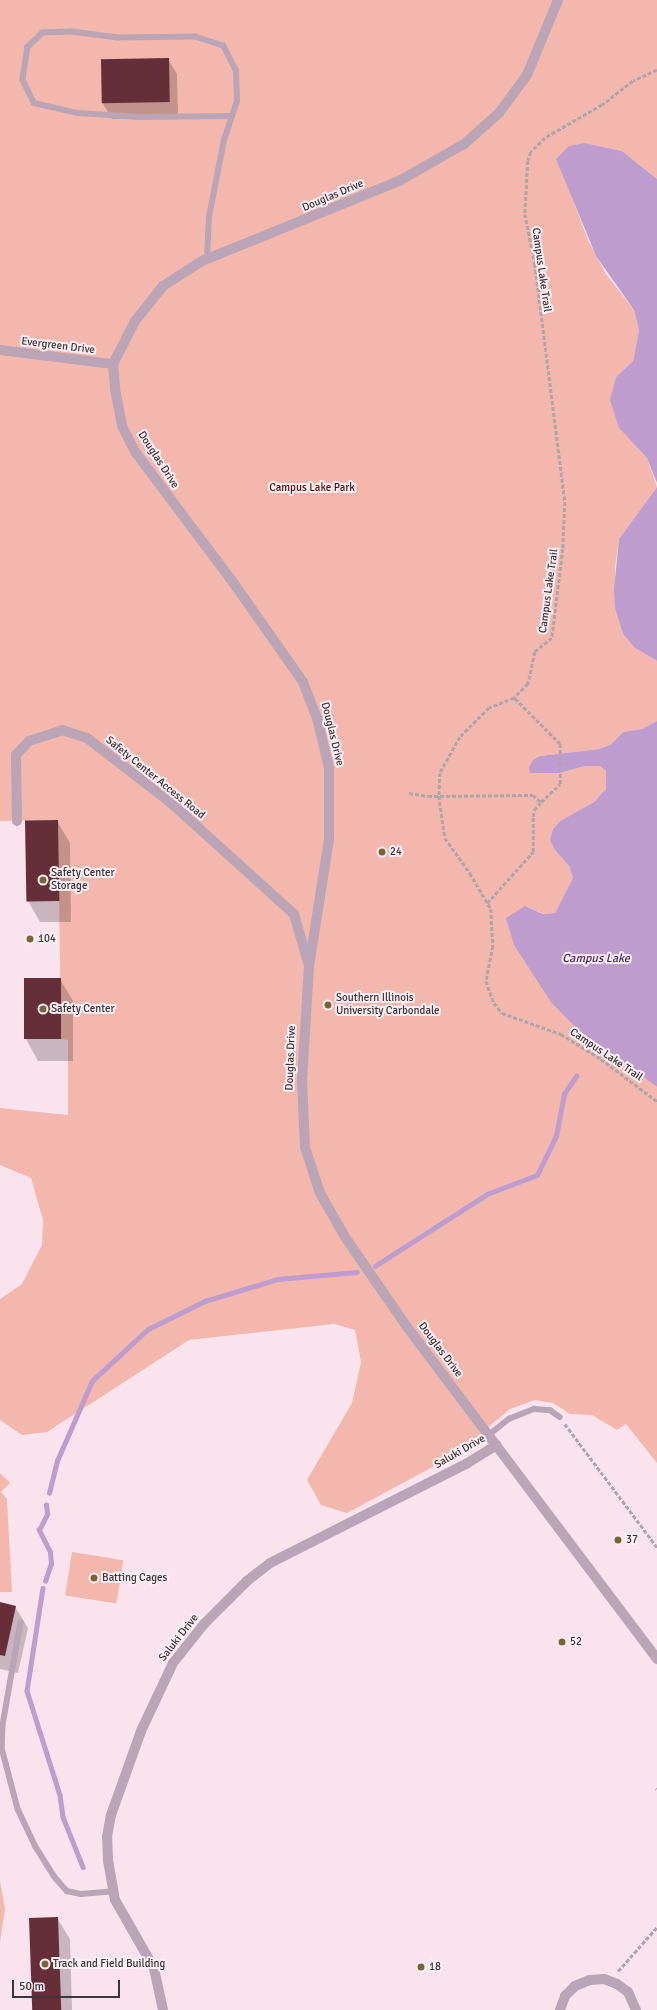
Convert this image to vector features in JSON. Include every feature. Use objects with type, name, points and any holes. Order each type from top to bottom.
[{"type":"street","name":"Douglas Drive","points":[[558,0],[527,75],[499,113],[464,144],[399,181],[207,259],[163,286],[135,321],[113,364],[115,389],[122,426],[136,453],[230,578],[303,682],[315,712],[329,768],[328,839],[309,966],[304,1026],[302,1113],[305,1147],[320,1192],[345,1237],[407,1327],[657,1659]]},
{"type":"street","name":"Evergreen Drive","points":[[0,350],[113,364]]},
{"type":"street","name":"Safety Center Access Road","points":[[17,821],[16,755],[29,741],[62,730],[87,738],[171,803],[294,914],[309,966]]},
{"type":"street","name":"Saluki Drive","points":[[163,2010],[154,1968],[129,1926],[113,1891],[108,1861],[107,1837],[121,1787],[158,1691],[173,1663],[204,1624],[247,1581],[270,1563],[466,1464],[496,1445]]},
{"type":"street","points":[[560,2010],[566,1996],[575,1986],[590,1980],[609,1981],[628,1992],[636,2010]]},
{"type":"lane","points":[[207,259],[209,217],[224,140],[232,116],[237,101],[236,71],[223,46],[195,37],[118,38],[72,32],[43,33],[28,47],[23,80],[34,103],[78,113],[140,117],[232,116]]},
{"type":"lane","points":[[489,1435],[509,1419],[534,1409],[550,1410],[560,1417]]},
{"type":"lane","points":[[21,1622],[3,1725],[2,1748],[18,1809],[36,1847],[54,1876],[67,1891],[81,1894],[113,1891]]},
{"type":"path","name":"Campus Lake Trail","points":[[657,70],[632,81],[602,105],[545,138],[531,152],[528,162],[525,214],[535,264],[565,502],[563,549],[552,638],[535,652],[528,684],[514,698],[489,708],[460,737],[440,773],[439,796],[445,838],[491,909],[493,946],[486,981],[494,1003],[502,1013],[561,1034],[601,1059],[657,1101]]},
{"type":"path","points":[[487,903],[533,852],[534,810],[560,784],[560,744],[514,698]]},
{"type":"path","points":[[409,793],[439,796],[533,795],[541,802]]},
{"type":"path","points":[[560,1417],[657,1547]]},
{"type":"path","points":[[609,1981],[657,1927]]},
{"type":"shaded area","name":"Campus Lake Park","points":[[0,0],[657,0],[657,2010],[0,2010]]},
{"type":"green space","name":"Campus Lake Park","points":[[0,0],[657,0],[657,179],[622,151],[585,143],[565,179],[588,240],[606,274],[634,310],[639,330],[633,361],[616,377],[619,428],[647,458],[657,487],[619,539],[615,567],[615,609],[623,634],[635,648],[657,661],[657,721],[642,729],[623,732],[610,745],[599,749],[540,756],[560,773],[585,766],[600,766],[606,771],[607,781],[606,789],[594,802],[560,821],[553,829],[551,840],[555,850],[569,866],[573,878],[555,913],[544,914],[525,906],[577,1029],[657,1087],[657,1463],[626,1424],[617,1430],[592,1415],[570,1414],[553,1403],[535,1400],[510,1409],[455,1455],[347,1513],[321,1505],[307,1480],[352,1403],[361,1362],[355,1330],[334,1324],[189,1340],[47,1432],[22,1435],[0,1420],[0,1299],[22,1284],[42,1245],[43,1220],[31,1178],[0,1165],[0,1108],[68,1115],[68,1040],[61,1039],[58,820],[0,821]]},
{"type":"green space","points":[[0,1473],[10,1483],[1,1492],[7,1499],[12,1592],[0,1592]]},
{"type":"green space","name":"Batting Cages","points":[[72,1552],[123,1560],[116,1604],[65,1595]]},
{"type":"green space","points":[[0,1881],[5,1909],[0,1942]]},
{"type":"water","points":[[585,143],[622,151],[657,179],[657,483],[647,458],[619,428],[610,400],[616,377],[633,361],[639,330],[634,310],[596,256],[556,159],[569,146]]},
{"type":"water","points":[[657,487],[657,661],[635,648],[623,634],[615,609],[614,589],[619,539]]},
{"type":"water","name":"Campus Lake","points":[[657,721],[657,1087],[577,1029],[551,1002],[514,945],[506,918],[525,906],[543,914],[555,913],[573,878],[569,866],[555,850],[550,840],[553,829],[560,821],[594,802],[606,789],[606,771],[600,766],[585,766],[560,773],[530,773],[529,767],[533,760],[540,756],[599,749],[610,745],[623,732],[642,729]]},
{"type":"building","points":[[169,58],[170,102],[102,103],[101,59]]},
{"type":"building","name":"Safety Center Storage","points":[[58,820],[59,901],[26,902],[25,821]]},
{"type":"building","name":"Safety Center","points":[[24,978],[61,978],[61,1039],[24,1039]]},
{"type":"building","points":[[0,1602],[16,1606],[5,1656],[0,1655]]},
{"type":"building","name":"Track and Field Building","points":[[58,1917],[61,2010],[32,2010],[29,1918]]},
{"type":"waterway","points":[[375,1266],[487,1194],[537,1175],[556,1136],[564,1094],[576,1076]]},
{"type":"waterway","points":[[49,1493],[57,1461],[92,1381],[148,1329],[205,1301],[278,1279],[357,1272]]},
{"type":"waterway","points":[[45,1581],[51,1564],[50,1552],[39,1530],[47,1514],[46,1505]]},
{"type":"waterway","points":[[43,1588],[27,1691],[60,1795],[63,1817],[83,1867]]},
{"type":"place","name":"24","points":[[382,852]]},
{"type":"place","name":"Safety Center Storage","points":[[43,880]]},
{"type":"place","name":"104","points":[[30,939]]},
{"type":"place","name":"Southern Illinois University Carbondale","points":[[328,1005]]},
{"type":"place","name":"Safety Center","points":[[43,1009]]},
{"type":"place","name":"37","points":[[618,1540]]},
{"type":"place","name":"Batting Cages","points":[[94,1578]]},
{"type":"place","name":"52","points":[[562,1642]]},
{"type":"place","name":"Track and Field Building","points":[[45,1964]]},
{"type":"place","name":"18","points":[[421,1967]]}]
